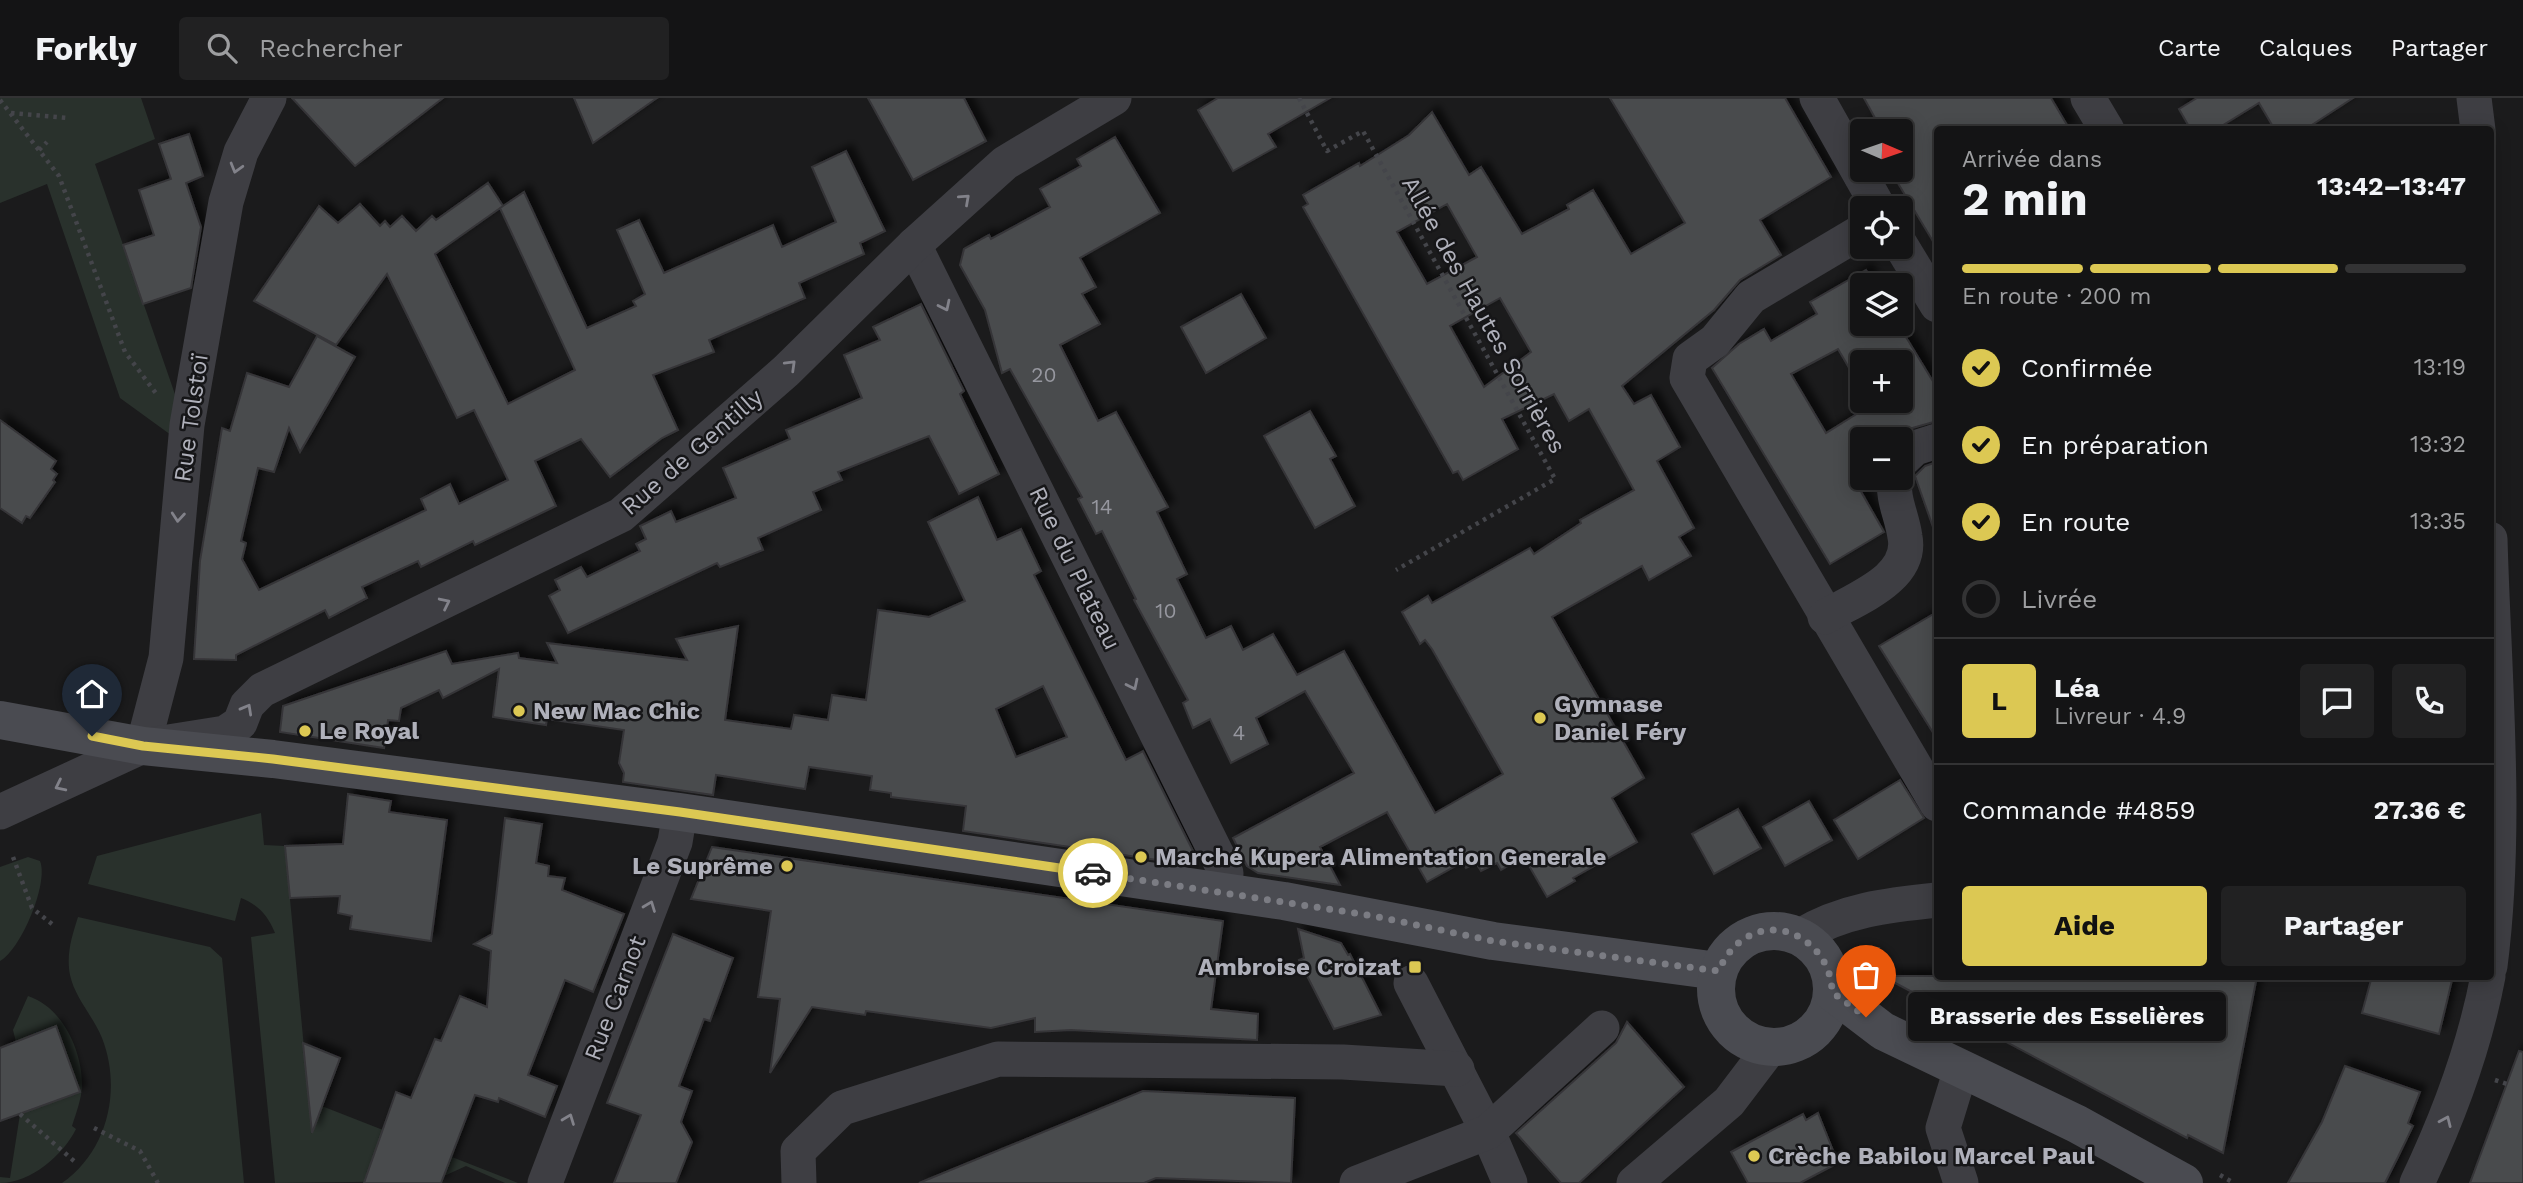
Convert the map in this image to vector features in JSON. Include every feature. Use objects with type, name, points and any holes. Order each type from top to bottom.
[{"type":"street","name":"Rue Tolstoï","points":[[143,746],[166,658],[187,425],[226,202],[241,152],[263,105],[270,98]]},
{"type":"street","name":"Rue de Gentilly","points":[[0,812],[143,746],[225,733],[240,723],[247,705],[262,690],[621,515],[786,370],[914,245],[1005,163],[1114,98]]},
{"type":"street","points":[[1817,98],[1872,196]]},
{"type":"street","points":[[2088,98],[2105,126]]},
{"type":"street","points":[[2474,98],[2478,126]]},
{"type":"street","points":[[1850,238],[1751,297],[1715,341],[1690,359],[1690,388],[1934,799]]},
{"type":"street","name":"Rue du Plateau","points":[[914,245],[1226,873],[1224,893]]},
{"type":"street","points":[[1909,259],[1934,300]]},
{"type":"street","points":[[1913,450],[1934,442]]},
{"type":"street","points":[[1825,617],[1888,580],[1901,564],[1906,540],[1894,490]]},
{"type":"street","points":[[0,720],[143,746],[273,759],[680,812],[1374,916],[1493,941],[1718,971]]},
{"type":"street","points":[[2494,742],[2504,837],[2494,933]]},
{"type":"street","name":"Rue Carnot","points":[[545,1183],[675,842],[680,812]]},
{"type":"street","points":[[1800,936],[1818,925],[1866,908],[1934,900]]},
{"type":"street","points":[[1812,1036],[1828,1012],[1832,992],[1826,961],[1815,946],[1800,936],[1780,930],[1761,932],[1742,940],[1728,954],[1718,971],[1716,989],[1718,1007],[1726,1022],[1746,1041],[1770,1048],[1788,1047],[1812,1036],[1883,1031]]},
{"type":"street","points":[[2417,1183],[2459,1091],[2480,1020],[2487,980]]},
{"type":"street","points":[[1411,983],[1457,1069],[1510,1183]]},
{"type":"street","points":[[1832,992],[1883,1031],[2131,1151],[2184,1183]]},
{"type":"street","points":[[1357,1183],[1488,1132],[1602,1028]]},
{"type":"street","points":[[1634,1183],[1729,1102],[1770,1048]]},
{"type":"street","points":[[799,1183],[798,1151],[842,1108],[998,1059],[1343,1062],[1457,1069]]},
{"type":"street","points":[[1961,1069],[1943,1128],[1961,1183]]},
{"type":"path","name":"Allée des Hautes Sorrières","points":[[1299,98],[1327,151],[1363,131],[1555,479],[1396,570]]},
{"type":"path","points":[[0,100],[59,176],[125,352],[174,417],[187,425]]},
{"type":"path","points":[[10,113],[67,118]]},
{"type":"path","points":[[38,150],[47,142]]},
{"type":"path","points":[[13,857],[32,908],[52,924]]},
{"type":"path","points":[[20,1114],[74,1161]]},
{"type":"path","points":[[94,1128],[140,1151],[158,1183]]},
{"type":"shaded area","points":[[0,98],[141,98],[155,139],[95,164],[177,400],[171,435],[120,398],[47,184],[0,203]]},
{"type":"shaded area","points":[[261,813],[264,845],[285,846],[309,1101],[518,1183],[505,1183],[466,1166],[433,1181],[275,1183],[251,937],[275,933],[269,921],[258,908],[241,898],[235,921],[88,884],[97,856]]},
{"type":"shaded area","points":[[28,857],[40,861],[42,871],[37,899],[24,930],[0,961],[0,867]]},
{"type":"shaded area","points":[[78,917],[210,947],[222,958],[244,1183],[62,1183],[78,1170],[100,1137],[110,1098],[111,1078],[102,1038],[70,975],[69,952]]},
{"type":"shaded area","points":[[28,996],[51,1010],[68,1031],[74,1044],[82,1084],[72,1126],[76,1129],[63,1148],[45,1166],[23,1178],[0,1183],[0,1177],[10,1178],[20,1114],[80,1092],[16,1042],[13,1030]]},
{"type":"building","points":[[292,98],[443,98],[355,166]]},
{"type":"building","points":[[574,98],[657,98],[593,143]]},
{"type":"building","points":[[868,98],[964,98],[986,141],[913,180]]},
{"type":"building","points":[[1218,98],[1330,98],[1268,134],[1276,147],[1233,171],[1198,110]]},
{"type":"building","points":[[1610,98],[1785,98],[1831,177],[1760,220],[1781,255],[1740,280],[1714,310],[1622,386],[1634,404],[1651,395],[1680,447],[1657,461],[1694,528],[1679,537],[1691,556],[1649,580],[1642,566],[1552,617],[1644,778],[1612,798],[1637,842],[1573,878],[1575,881],[1547,897],[1524,857],[1501,870],[1497,863],[1481,871],[1476,863],[1466,868],[1463,862],[1427,882],[1387,812],[1320,847],[1340,885],[1258,873],[1247,866],[1233,838],[1354,773],[1305,691],[1256,718],[1268,744],[1231,763],[1210,719],[1193,728],[1183,703],[1188,700],[1134,600],[1136,599],[1102,531],[1096,534],[1078,499],[1082,497],[1010,369],[1002,373],[985,310],[960,265],[964,249],[989,235],[991,239],[1050,207],[1040,189],[1081,166],[1077,159],[1115,137],[1160,213],[1080,258],[1096,287],[1082,294],[1100,324],[1060,345],[1098,421],[1116,412],[1168,507],[1157,512],[1187,574],[1177,579],[1206,638],[1231,626],[1243,650],[1273,634],[1297,675],[1344,651],[1435,813],[1503,774],[1432,649],[1425,640],[1420,644],[1402,612],[1428,596],[1432,603],[1530,548],[1534,554],[1581,523],[1580,520],[1634,490],[1589,409],[1569,421],[1554,394],[1502,419],[1518,449],[1463,480],[1458,471],[1453,473],[1303,207],[1308,204],[1303,195],[1359,163],[1360,166],[1409,135],[1432,112],[1469,175],[1481,167],[1522,234],[1569,209],[1567,205],[1593,190],[1631,254],[1685,223]],"holes":[[[1447,204],[1477,257],[1427,284],[1397,232]],[[1500,298],[1531,352],[1484,387],[1450,326]]]},
{"type":"building","points":[[1864,98],[2051,98],[2068,126],[1934,126],[1934,243],[1913,208],[1913,196],[1906,196],[1897,182],[1913,182],[1913,119],[1873,119]]},
{"type":"building","points":[[2197,98],[2353,98],[2310,126],[2273,126],[2259,103],[2222,126],[2189,126],[2179,109]]},
{"type":"building","points":[[189,134],[203,176],[186,183],[201,227],[191,288],[143,304],[123,245],[154,235],[139,190],[171,179],[159,144]]},
{"type":"building","points":[[846,151],[885,231],[860,243],[864,254],[799,283],[805,298],[709,340],[714,352],[653,375],[678,430],[662,438],[610,477],[581,439],[535,461],[556,506],[475,545],[473,541],[421,567],[418,561],[362,587],[367,598],[329,618],[325,610],[236,655],[236,660],[194,659],[200,561],[222,428],[230,431],[247,373],[289,387],[317,336],[355,357],[300,452],[289,428],[274,472],[258,468],[241,541],[246,543],[242,559],[259,590],[426,510],[421,499],[450,484],[459,504],[508,480],[474,410],[457,418],[387,274],[336,345],[254,301],[319,206],[338,223],[360,204],[380,226],[385,221],[390,227],[402,216],[416,231],[432,216],[436,220],[488,183],[503,206],[524,192],[587,328],[636,306],[633,301],[645,294],[617,230],[639,220],[664,273],[773,225],[782,247],[836,222],[812,167]],"holes":[[[500,208],[575,370],[508,404],[435,254]]]},
{"type":"building","points":[[1850,279],[1850,336],[1905,336],[1934,383],[1934,422],[1913,428],[1850,427],[1850,490],[1860,490],[1884,532],[1830,564],[1712,368],[1739,344],[1764,329],[1771,341],[1817,314],[1810,302]]},
{"type":"building","points":[[1241,294],[1266,338],[1206,373],[1181,327]]},
{"type":"building","points":[[921,304],[964,391],[960,394],[999,474],[959,494],[929,436],[838,472],[842,480],[813,492],[821,510],[758,538],[763,550],[720,567],[717,563],[568,633],[549,596],[560,590],[555,580],[581,567],[587,577],[640,551],[636,544],[646,539],[640,526],[671,511],[676,522],[736,498],[723,468],[790,439],[786,430],[862,398],[844,355],[880,340],[873,327]]},
{"type":"building","points":[[1310,411],[1336,456],[1330,459],[1355,506],[1315,528],[1264,436]]},
{"type":"building","points":[[0,420],[56,461],[51,469],[57,474],[53,480],[55,482],[30,518],[26,516],[22,523],[0,508]]},
{"type":"building","points":[[1934,463],[1933,527],[1915,476],[1925,466]]},
{"type":"building","points":[[978,497],[997,540],[1021,529],[1041,571],[1034,575],[1126,760],[1143,751],[1193,851],[1184,864],[963,831],[966,806],[891,797],[891,793],[870,790],[872,776],[809,767],[805,789],[716,775],[713,795],[623,782],[624,773],[619,763],[624,730],[547,719],[546,725],[493,717],[499,669],[443,698],[439,690],[401,708],[399,721],[388,720],[384,748],[280,732],[283,706],[446,651],[452,664],[518,653],[519,658],[557,663],[547,643],[687,660],[676,639],[738,626],[725,720],[791,729],[794,715],[828,720],[832,695],[866,700],[878,610],[929,617],[965,601],[928,522]],"holes":[[[1043,686],[1067,737],[1016,757],[996,709]]]},
{"type":"building","points":[[1934,614],[1934,734],[1879,646]]},
{"type":"building","points":[[1900,780],[1924,818],[1858,859],[1834,820]]},
{"type":"building","points":[[348,794],[391,801],[389,812],[447,820],[431,941],[350,929],[352,916],[338,913],[340,896],[290,898],[285,846],[343,844]]},
{"type":"building","points":[[1809,801],[1832,840],[1785,866],[1763,827]]},
{"type":"building","points":[[1738,809],[1761,848],[1714,874],[1692,834]]},
{"type":"building","points":[[505,818],[542,824],[536,863],[549,866],[548,876],[565,878],[562,890],[624,914],[593,992],[565,980],[528,1075],[557,1086],[545,1117],[499,1098],[498,1102],[475,1095],[441,1183],[364,1183],[396,1092],[411,1098],[435,1039],[441,1041],[460,996],[487,1007],[491,951],[474,944],[492,934]]},
{"type":"building","points":[[712,847],[1223,921],[1211,1009],[1258,1014],[1257,1040],[1071,1030],[1035,1032],[1035,1018],[991,1028],[866,1011],[865,1015],[812,1007],[770,1073],[780,999],[758,997],[771,911],[691,899]]},
{"type":"building","points":[[1298,929],[1341,943],[1348,955],[1350,954],[1381,1015],[1334,1029],[1299,960],[1304,958]]},
{"type":"building","points":[[673,934],[733,958],[710,1021],[704,1019],[679,1086],[692,1091],[681,1122],[692,1142],[676,1183],[614,1183],[641,1115],[607,1103]]},
{"type":"building","points":[[1882,976],[1934,976],[1934,980],[2256,980],[2223,1153],[2188,1135],[2187,1138]]},
{"type":"building","points":[[2371,980],[2452,980],[2439,1034],[2362,1013]]},
{"type":"building","points":[[1627,1022],[1684,1087],[1579,1183],[1561,1183],[1516,1133],[1616,1043]]},
{"type":"building","points":[[56,1026],[80,1092],[0,1121],[0,1048]]},
{"type":"building","points":[[303,1043],[340,1058],[312,1133]]},
{"type":"building","points":[[2519,1051],[2523,1052],[2523,1183],[2470,1183]]},
{"type":"building","points":[[2345,1066],[2420,1092],[2408,1123],[2413,1126],[2398,1157],[2385,1183],[2288,1183],[2322,1122]]},
{"type":"building","points":[[1143,1091],[1295,1098],[1291,1183],[1156,1178],[1144,1183],[919,1183]]},
{"type":"building","points":[[1818,1113],[1838,1163],[1800,1183],[1748,1183],[1731,1152],[1803,1114],[1806,1120]]},
{"type":"way so far","points":[[1093,873],[1374,916],[1493,941],[1718,971],[1728,954],[1742,940],[1761,932],[1780,930],[1800,936],[1815,946],[1826,961],[1832,979],[1832,992],[1866,1017]]},
{"type":"place","name":"New Mac Chic","points":[[519,711]]},
{"type":"place","name":"Gymnase Daniel Féry","points":[[1540,718]]},
{"type":"place","name":"Le Royal","points":[[305,731]]},
{"type":"place","name":"Marché Kupera Alimentation Generale","points":[[1141,857]]},
{"type":"place","name":"Le Suprême","points":[[787,866]]},
{"type":"place","name":"Ambroise Croizat","points":[[1415,967]]},
{"type":"place","name":"Brasserie des Esselières","points":[[1866,1017]]},
{"type":"place","name":"Crèche Babilou Marcel Paul","points":[[1754,1156]]},
{"type":"route","points":[[92,736],[143,746],[273,759],[680,812],[1093,873]]}]
